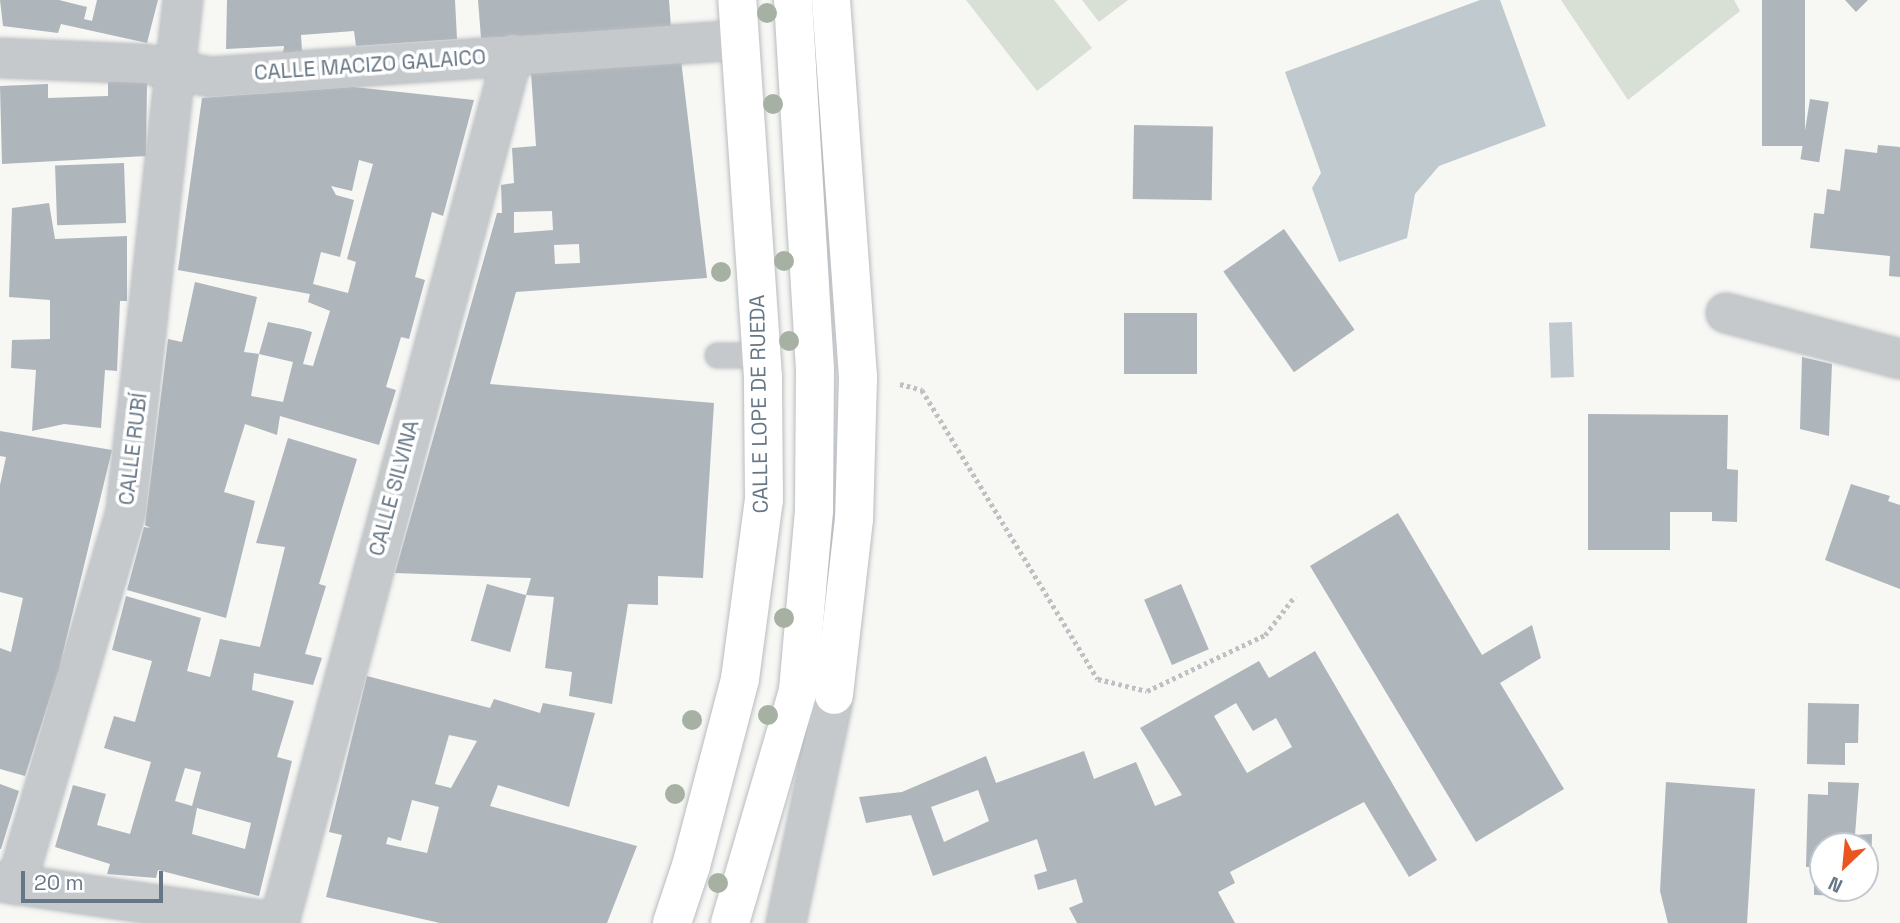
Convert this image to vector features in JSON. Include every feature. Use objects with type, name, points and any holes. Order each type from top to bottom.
[{"type":"main road","name":"CALLE LOPE DE RUEDA","points":[[672,923],[691,866],[740,679],[764,500],[761,355],[737,0]]},
{"type":"main road","points":[[730,923],[798,690],[814,510],[816,370],[793,0]]},
{"type":"main road","points":[[831,0],[858,378],[853,519],[834,695]]},
{"type":"street","name":"CALLE RUBÍ","points":[[8,884],[126,511],[179,70],[183,0]]},
{"type":"street","name":"CALLE MACIZO GALAICO","points":[[0,58],[179,70],[210,77],[740,40]]},
{"type":"street","name":"CALLE SILVINA","points":[[280,923],[513,54]]},
{"type":"street","points":[[1726,313],[1900,359]]},
{"type":"street","points":[[786,923],[834,695]]},
{"type":"street","points":[[8,884],[280,923]]},
{"type":"lane","points":[[717,355],[761,355]]},
{"type":"path","points":[[909,385],[922,390],[1098,679],[1147,691],[1265,635],[1295,596]]},
{"type":"shaded area","points":[[966,0],[1054,0],[1092,48],[1037,91]]},
{"type":"shaded area","points":[[1082,0],[1128,0],[1099,22]]},
{"type":"shaded area","points":[[1480,0],[1500,0],[1546,126],[1439,166],[1415,194],[1407,238],[1339,262],[1312,188],[1321,173],[1285,72]]},
{"type":"shaded area","points":[[1561,0],[1734,0],[1740,11],[1628,100]]},
{"type":"shaded area","points":[[1572,322],[1574,377],[1551,378],[1549,323]]},
{"type":"building","points":[[0,0],[59,0],[87,7],[84,19],[92,21],[97,0],[158,0],[147,43],[61,24],[58,33],[3,26]]},
{"type":"building","points":[[227,0],[455,0],[457,39],[356,46],[354,31],[301,35],[302,51],[283,53],[284,46],[226,49]]},
{"type":"building","points":[[478,0],[669,0],[671,28],[481,38]]},
{"type":"building","points":[[1762,0],[1805,0],[1805,146],[1762,146]]},
{"type":"building","points":[[1845,0],[1868,0],[1856,12]]},
{"type":"building","points":[[681,60],[707,278],[516,292],[490,384],[714,403],[703,578],[658,576],[658,605],[628,604],[612,704],[569,696],[572,672],[545,668],[554,597],[526,595],[531,578],[395,573],[497,213],[502,213],[501,185],[514,183],[512,148],[536,146],[531,73]],"holes":[[[552,211],[553,230],[514,233],[514,212]],[[579,244],[580,263],[555,264],[554,245]]]},
{"type":"building","points":[[108,82],[147,82],[146,156],[2,164],[0,86],[48,84],[48,98],[108,96]]},
{"type":"building","points":[[354,87],[474,100],[443,216],[432,212],[415,277],[425,280],[409,339],[401,337],[386,387],[396,390],[379,445],[280,416],[277,435],[245,424],[224,492],[255,501],[226,618],[127,590],[144,527],[150,528],[145,525],[168,339],[182,342],[195,282],[257,297],[244,352],[259,354],[268,322],[312,332],[303,364],[313,366],[330,311],[308,302],[310,294],[178,270],[202,98]],"holes":[[[359,160],[373,164],[347,259],[356,262],[348,293],[313,284],[321,252],[340,257],[354,200],[336,195],[331,186],[352,191]],[[259,354],[293,362],[283,402],[251,396]]]},
{"type":"building","points":[[1810,99],[1829,102],[1819,162],[1800,159]]},
{"type":"building","points":[[1134,125],[1213,126],[1212,200],[1133,199]]},
{"type":"building","points":[[1878,145],[1900,147],[1900,277],[1889,276],[1890,256],[1810,248],[1814,213],[1824,214],[1827,189],[1840,191],[1845,149],[1877,153]]},
{"type":"building","points":[[124,163],[126,223],[57,225],[55,165]]},
{"type":"building","points":[[49,203],[55,239],[127,236],[127,301],[120,301],[117,371],[105,370],[101,428],[64,424],[32,431],[36,370],[11,368],[12,340],[50,339],[50,300],[9,297],[12,208]]},
{"type":"building","points":[[1284,229],[1355,330],[1294,372],[1223,271]]},
{"type":"building","points":[[1124,313],[1197,313],[1197,374],[1124,374]]},
{"type":"building","points":[[1802,357],[1832,364],[1829,436],[1800,429]]},
{"type":"building","points":[[1588,414],[1728,415],[1727,469],[1738,470],[1737,522],[1712,521],[1712,512],[1670,512],[1670,550],[1588,550]]},
{"type":"building","points":[[0,431],[112,450],[59,669],[25,776],[0,769],[0,648],[11,652],[23,598],[0,592],[0,485],[6,457],[0,456]]},
{"type":"building","points":[[288,438],[357,459],[319,584],[326,586],[305,654],[322,658],[313,685],[254,673],[252,690],[294,701],[277,757],[292,761],[259,896],[158,870],[156,878],[107,874],[110,864],[55,847],[73,785],[106,794],[97,825],[130,834],[151,762],[104,748],[114,716],[135,722],[152,661],[112,650],[126,596],[201,618],[187,671],[210,677],[220,639],[260,647],[285,547],[256,543]],"holes":[[[185,768],[201,772],[192,806],[175,801]],[[197,808],[251,823],[245,849],[192,834]]]},
{"type":"building","points":[[1851,484],[1890,496],[1888,501],[1900,505],[1900,589],[1825,560]]},
{"type":"building","points":[[1398,513],[1482,655],[1532,625],[1541,658],[1500,683],[1564,789],[1476,842],[1310,566]]},
{"type":"building","points":[[487,584],[526,595],[510,652],[471,641]]},
{"type":"building","points":[[1181,584],[1209,649],[1172,665],[1144,600]]},
{"type":"building","points":[[1315,651],[1437,860],[1409,877],[1364,802],[1230,872],[1235,883],[1218,892],[1235,923],[1077,923],[1069,908],[1083,902],[1076,879],[1038,890],[1034,875],[1047,871],[1037,839],[933,876],[911,815],[866,823],[859,797],[902,792],[986,756],[996,783],[1084,751],[1094,779],[1136,762],[1155,806],[1182,795],[1140,728],[1259,661],[1269,678]],"holes":[[[1236,703],[1253,731],[1276,718],[1292,747],[1247,773],[1214,716]],[[978,790],[989,821],[944,842],[931,807]]]},
{"type":"building","points":[[367,676],[490,708],[494,699],[540,713],[543,703],[595,713],[569,807],[498,785],[490,806],[637,846],[607,923],[440,923],[326,897],[342,835],[329,832]],"holes":[[[449,735],[477,741],[451,788],[435,784]],[[412,800],[439,807],[427,853],[386,844],[388,837],[401,841]]]},
{"type":"building","points":[[1808,703],[1859,704],[1858,743],[1845,743],[1845,765],[1807,764]]},
{"type":"building","points":[[1666,782],[1755,789],[1747,923],[1668,923],[1660,891]]},
{"type":"building","points":[[1828,782],[1859,783],[1855,832],[1809,832],[1809,867],[1806,867],[1808,794],[1828,795]]},
{"type":"building","points":[[0,784],[19,791],[1,849],[0,849]]}]
